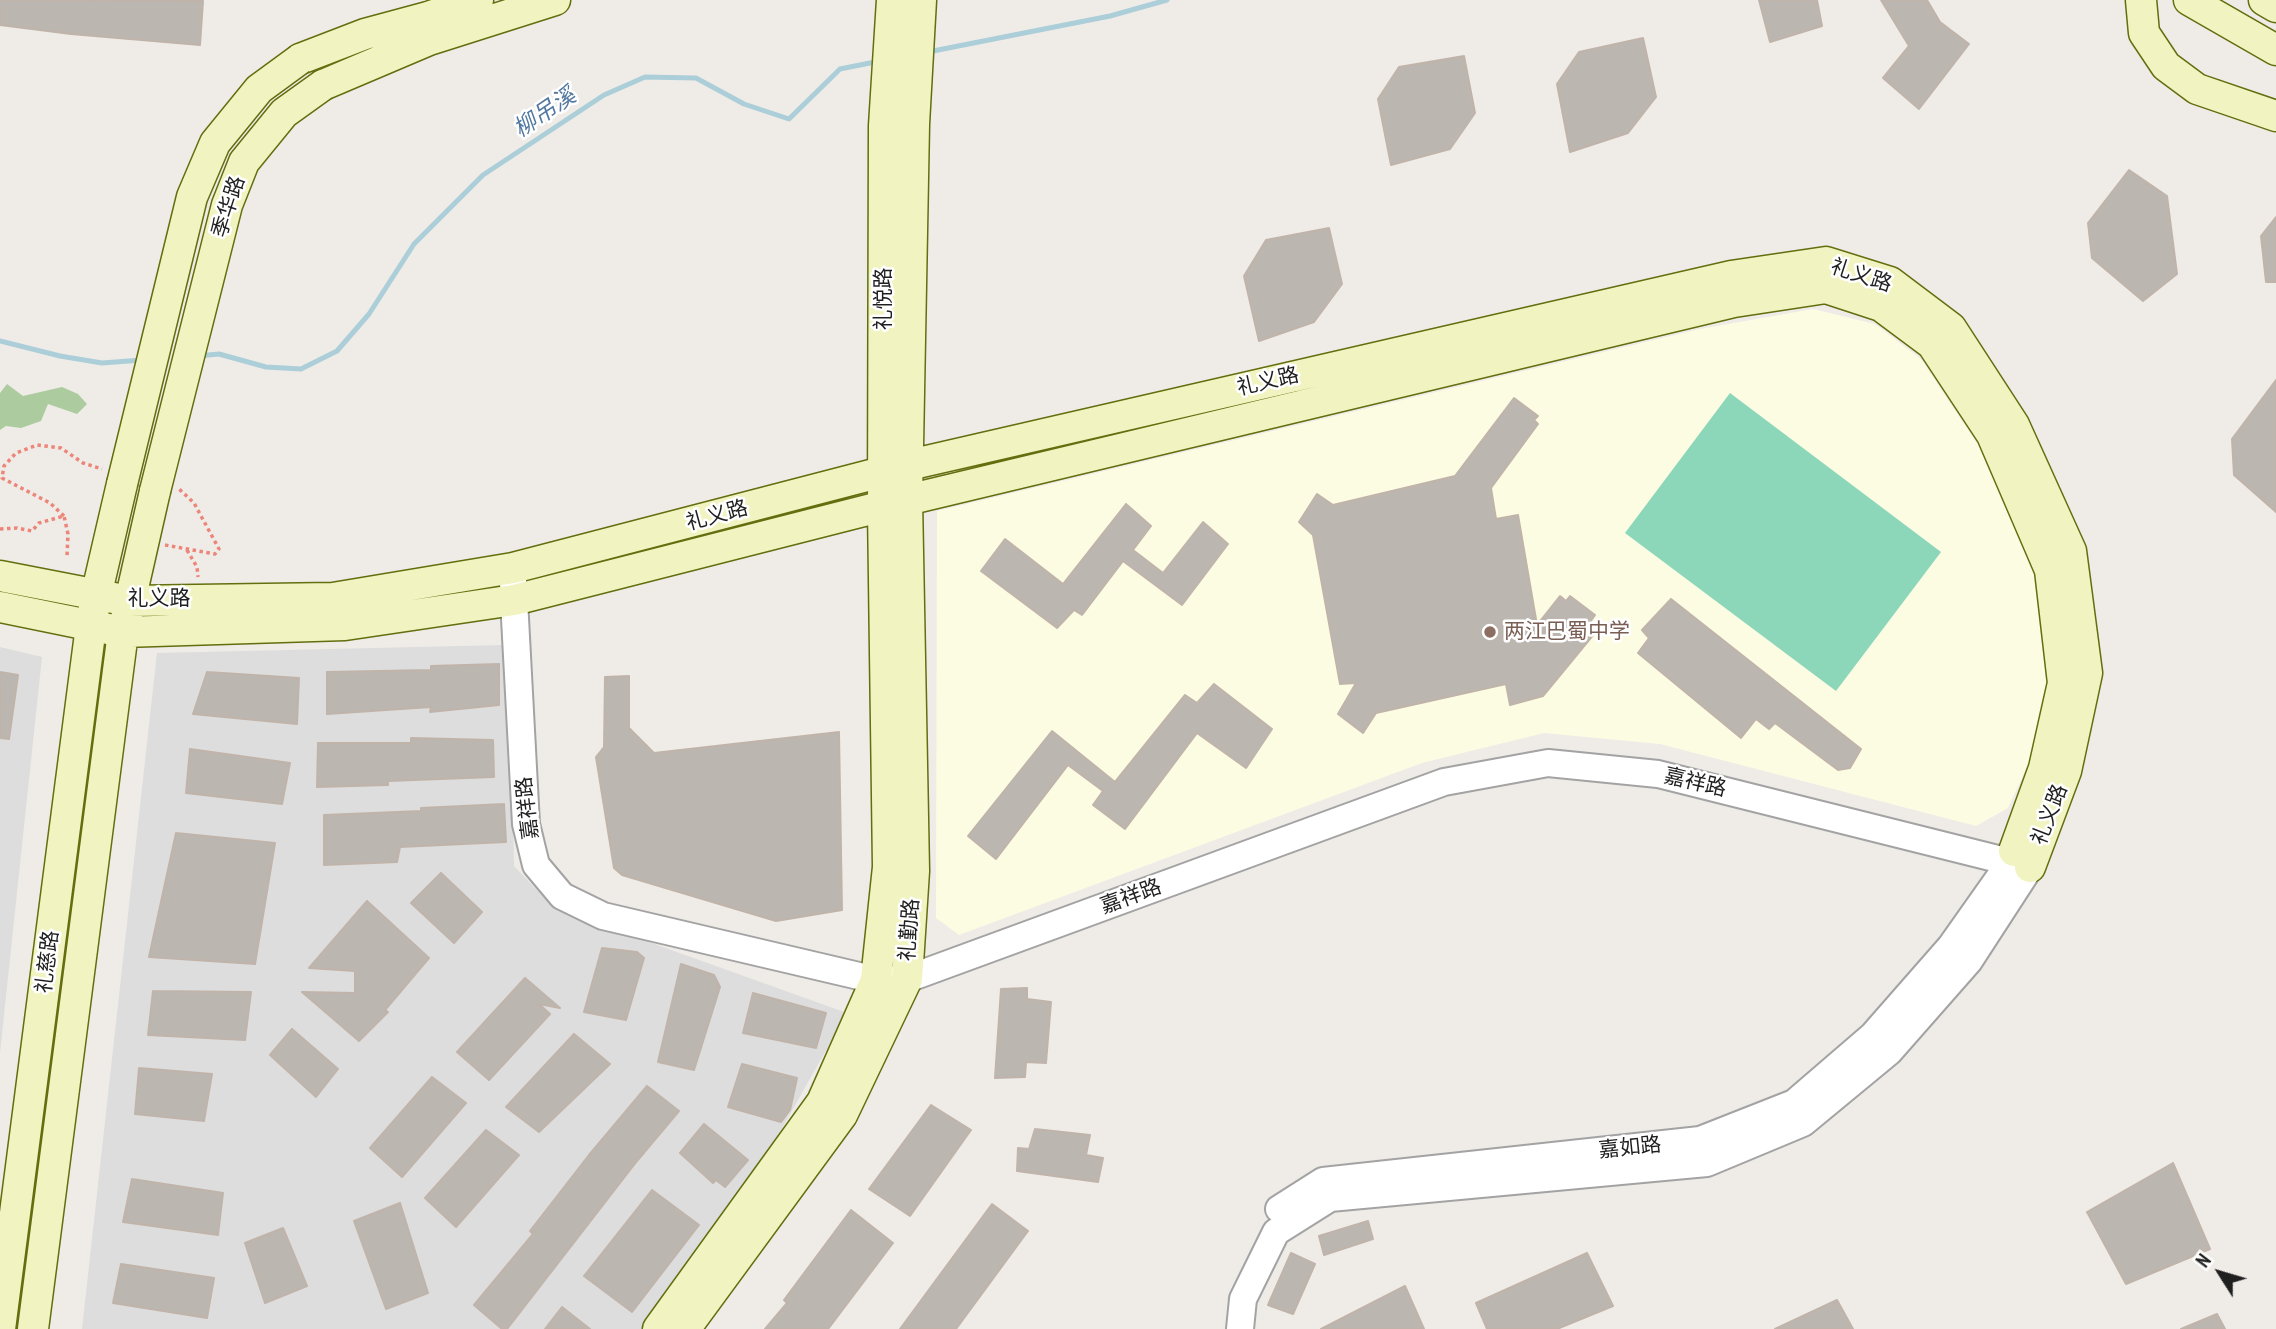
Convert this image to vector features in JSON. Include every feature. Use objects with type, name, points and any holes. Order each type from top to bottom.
[{"type":"main road","name":"季华路","points":[[96,596],[192,197],[215,144],[259,89],[300,60],[365,34],[478,0]]},
{"type":"main road","name":"季华路","points":[[129,601],[227,205],[244,162],[284,113],[323,85],[429,40],[555,0]]},
{"type":"main road","name":"礼悦路","points":[[892,0],[884,126],[896,468]]},
{"type":"main road","name":"礼悦路","points":[[896,468],[921,0]]},
{"type":"main road","points":[[2141,0],[2144,33],[2166,65],[2197,89],[2276,116]]},
{"type":"main road","points":[[2189,0],[2276,51]]},
{"type":"main road","points":[[2264,0],[2276,7]]},
{"type":"main road","name":"礼义路","points":[[0,576],[129,601],[333,598],[513,568],[896,468],[1731,276],[1826,262],[1890,282],[1951,328],[2014,425],[2071,551],[2087,673],[2066,771],[2020,864]]},
{"type":"main road","name":"礼义路","points":[[0,607],[123,632],[345,625],[514,600],[895,504],[1734,302],[1826,288],[1881,306],[1933,344],[1992,435],[2050,570],[2063,683],[2020,864]]},
{"type":"main road","name":"礼勤路","points":[[657,1329],[822,1102],[876,980],[888,867],[896,468]]},
{"type":"main road","name":"礼勤路","points":[[685,1329],[842,1115],[907,979],[914,871],[895,504]]},
{"type":"main road","name":"礼慈路","points":[[1,1329],[96,596]]},
{"type":"main road","name":"礼慈路","points":[[33,1329],[129,601]]},
{"type":"street","name":"嘉祥路","points":[[513,568],[526,824],[536,865],[562,896],[603,916],[876,980],[907,979],[1444,782],[1548,763],[1658,774],[2020,864]]},
{"type":"street","name":"嘉如路","points":[[1224,1329],[1228,1297],[1262,1221],[1323,1181],[1700,1140],[1794,1103],[1873,1035],[2020,864]]},
{"type":"street","name":"嘉如路","points":[[1240,1329],[1243,1299],[1276,1232],[1330,1198],[1707,1163],[1803,1124],[1889,1052],[1969,961],[2020,864]]},
{"type":"path","points":[[0,529],[32,531],[39,523],[64,516],[68,534],[67,556]]},
{"type":"path","points":[[187,551],[197,567],[201,599]]},
{"type":"shaded area","name":"两江巴蜀中学","points":[[1813,309],[1875,324],[1921,359],[1979,446],[2038,579],[2047,684],[2029,763],[2008,808],[1976,826],[1660,744],[1544,733],[1422,763],[959,935],[936,918],[937,511],[1700,329]]},
{"type":"shaded area","points":[[504,645],[510,686],[514,866],[554,908],[847,1013],[740,1203],[644,1329],[82,1329],[157,653]]},
{"type":"shaded area","points":[[0,647],[42,657],[0,1053]]},
{"type":"green space","points":[[7,384],[23,396],[62,387],[78,394],[87,404],[77,414],[48,404],[41,421],[21,428],[6,426],[0,430],[0,393]]},
{"type":"green space","points":[[1730,393],[1941,552],[1836,691],[1625,533]]},
{"type":"building","points":[[0,0],[203,1],[200,45],[0,25]]},
{"type":"building","points":[[1759,0],[1817,0],[1822,26],[1770,42]]},
{"type":"building","points":[[1881,0],[1927,0],[1940,22],[1969,44],[1919,109],[1883,78],[1909,46]]},
{"type":"building","points":[[1643,38],[1656,97],[1628,133],[1570,152],[1557,84],[1579,52]]},
{"type":"building","points":[[1464,56],[1475,113],[1450,149],[1391,165],[1378,99],[1399,67]]},
{"type":"building","points":[[2129,170],[2167,196],[2177,274],[2143,301],[2092,258],[2088,223]]},
{"type":"building","points":[[2276,217],[2276,282],[2266,282],[2261,236]]},
{"type":"building","points":[[1329,228],[1342,284],[1314,322],[1259,341],[1244,276],[1266,240]]},
{"type":"building","points":[[2276,380],[2276,512],[2234,475],[2232,439]]},
{"type":"building","points":[[1514,398],[1538,416],[1534,420],[1538,424],[1491,488],[1496,519],[1518,515],[1537,625],[1560,596],[1566,601],[1570,596],[1595,615],[1586,628],[1594,634],[1543,696],[1510,705],[1506,684],[1376,713],[1363,733],[1338,714],[1356,683],[1340,684],[1313,535],[1299,522],[1317,494],[1333,505],[1455,476]]},
{"type":"building","points":[[1126,504],[1151,526],[1133,550],[1163,573],[1203,522],[1228,544],[1182,605],[1123,561],[1082,615],[1074,610],[1057,628],[981,571],[1005,539],[1063,584]]},
{"type":"building","points":[[1671,599],[1861,749],[1850,768],[1838,770],[1775,723],[1769,729],[1756,719],[1741,738],[1638,653],[1649,638],[1642,630]]},
{"type":"building","points":[[499,664],[499,705],[430,712],[431,707],[327,714],[327,672],[431,670],[431,666]]},
{"type":"building","points":[[0,672],[18,675],[9,739],[0,738]]},
{"type":"building","points":[[207,672],[299,678],[297,724],[193,714]]},
{"type":"building","points":[[629,676],[629,728],[654,753],[839,732],[842,910],[776,921],[622,875],[614,868],[596,757],[604,747],[605,677]]},
{"type":"building","points":[[1214,684],[1272,729],[1246,768],[1197,733],[1125,829],[1093,805],[1103,791],[1068,765],[996,859],[968,836],[1052,731],[1115,782],[1185,695],[1197,703]]},
{"type":"building","points":[[411,738],[493,740],[494,777],[317,787],[318,743],[411,743]]},
{"type":"building","points":[[190,749],[290,763],[282,804],[186,793]]},
{"type":"building","points":[[504,804],[506,842],[400,847],[397,862],[324,865],[324,815]]},
{"type":"building","points":[[176,833],[275,843],[255,964],[149,957]]},
{"type":"building","points":[[441,873],[482,912],[454,943],[411,903]]},
{"type":"building","points":[[367,901],[429,958],[385,1010],[388,1012],[359,1041],[302,992],[355,993],[355,971],[309,968]]},
{"type":"building","points":[[602,948],[637,952],[644,958],[626,1020],[584,1012]]},
{"type":"building","points":[[681,964],[714,975],[720,987],[694,1070],[658,1062]]},
{"type":"building","points":[[525,978],[560,1008],[539,1004],[550,1014],[489,1080],[457,1052]]},
{"type":"building","points":[[1027,988],[1027,999],[1051,1002],[1046,1063],[1026,1062],[1025,1077],[995,1078],[1001,989]]},
{"type":"building","points":[[153,991],[251,992],[245,1040],[148,1035]]},
{"type":"building","points":[[753,993],[826,1013],[816,1048],[743,1033]]},
{"type":"building","points":[[292,1029],[338,1069],[316,1097],[270,1055]]},
{"type":"building","points":[[574,1034],[610,1064],[539,1132],[506,1107]]},
{"type":"building","points":[[742,1064],[797,1078],[790,1110],[781,1122],[728,1107]]},
{"type":"building","points":[[139,1068],[212,1074],[204,1121],[135,1114]]},
{"type":"building","points":[[432,1077],[466,1103],[402,1177],[370,1148]]},
{"type":"building","points":[[647,1086],[679,1111],[507,1329],[502,1329],[474,1305],[533,1234],[530,1231],[589,1155]]},
{"type":"building","points":[[931,1105],[971,1130],[910,1216],[869,1189]]},
{"type":"building","points":[[704,1124],[748,1160],[725,1187],[716,1180],[713,1183],[680,1153]]},
{"type":"building","points":[[1035,1129],[1090,1135],[1086,1155],[1103,1158],[1098,1182],[1017,1171],[1018,1148],[1029,1149]]},
{"type":"building","points":[[486,1130],[519,1155],[456,1227],[425,1198]]},
{"type":"building","points":[[2173,1163],[2210,1249],[2126,1284],[2087,1212]]},
{"type":"building","points":[[132,1179],[223,1193],[218,1235],[123,1222]]},
{"type":"building","points":[[652,1190],[699,1225],[632,1312],[584,1276]]},
{"type":"building","points":[[400,1203],[428,1293],[386,1309],[354,1221]]},
{"type":"building","points":[[992,1204],[1028,1231],[956,1329],[900,1329]]},
{"type":"building","points":[[851,1210],[893,1243],[828,1329],[765,1329],[787,1303],[784,1300]]},
{"type":"building","points":[[1368,1221],[1373,1239],[1324,1255],[1319,1236]]},
{"type":"building","points":[[283,1228],[307,1286],[265,1303],[245,1243]]},
{"type":"building","points":[[1291,1253],[1315,1264],[1293,1314],[1268,1305]]},
{"type":"building","points":[[1587,1253],[1613,1306],[1557,1329],[1487,1329],[1476,1303]]},
{"type":"building","points":[[121,1264],[214,1278],[207,1318],[113,1303]]},
{"type":"building","points":[[1405,1286],[1424,1329],[1321,1329]]},
{"type":"building","points":[[1837,1300],[1853,1329],[1775,1329]]},
{"type":"building","points":[[562,1307],[590,1329],[545,1329]]},
{"type":"building","points":[[2217,1314],[2225,1329],[2181,1329]]},
{"type":"waterway","name":"柳吊溪","points":[[928,52],[1110,16],[1167,0]]},
{"type":"waterway","name":"柳吊溪","points":[[198,356],[219,354],[266,367],[301,369],[337,351],[369,314],[414,244],[483,175],[604,95],[645,77],[696,78],[744,104],[789,119],[840,69],[880,61]]},
{"type":"waterway","name":"柳吊溪","points":[[0,341],[102,363],[142,360]]},
{"type":"place","name":"两江巴蜀中学","points":[[1490,632]]}]
